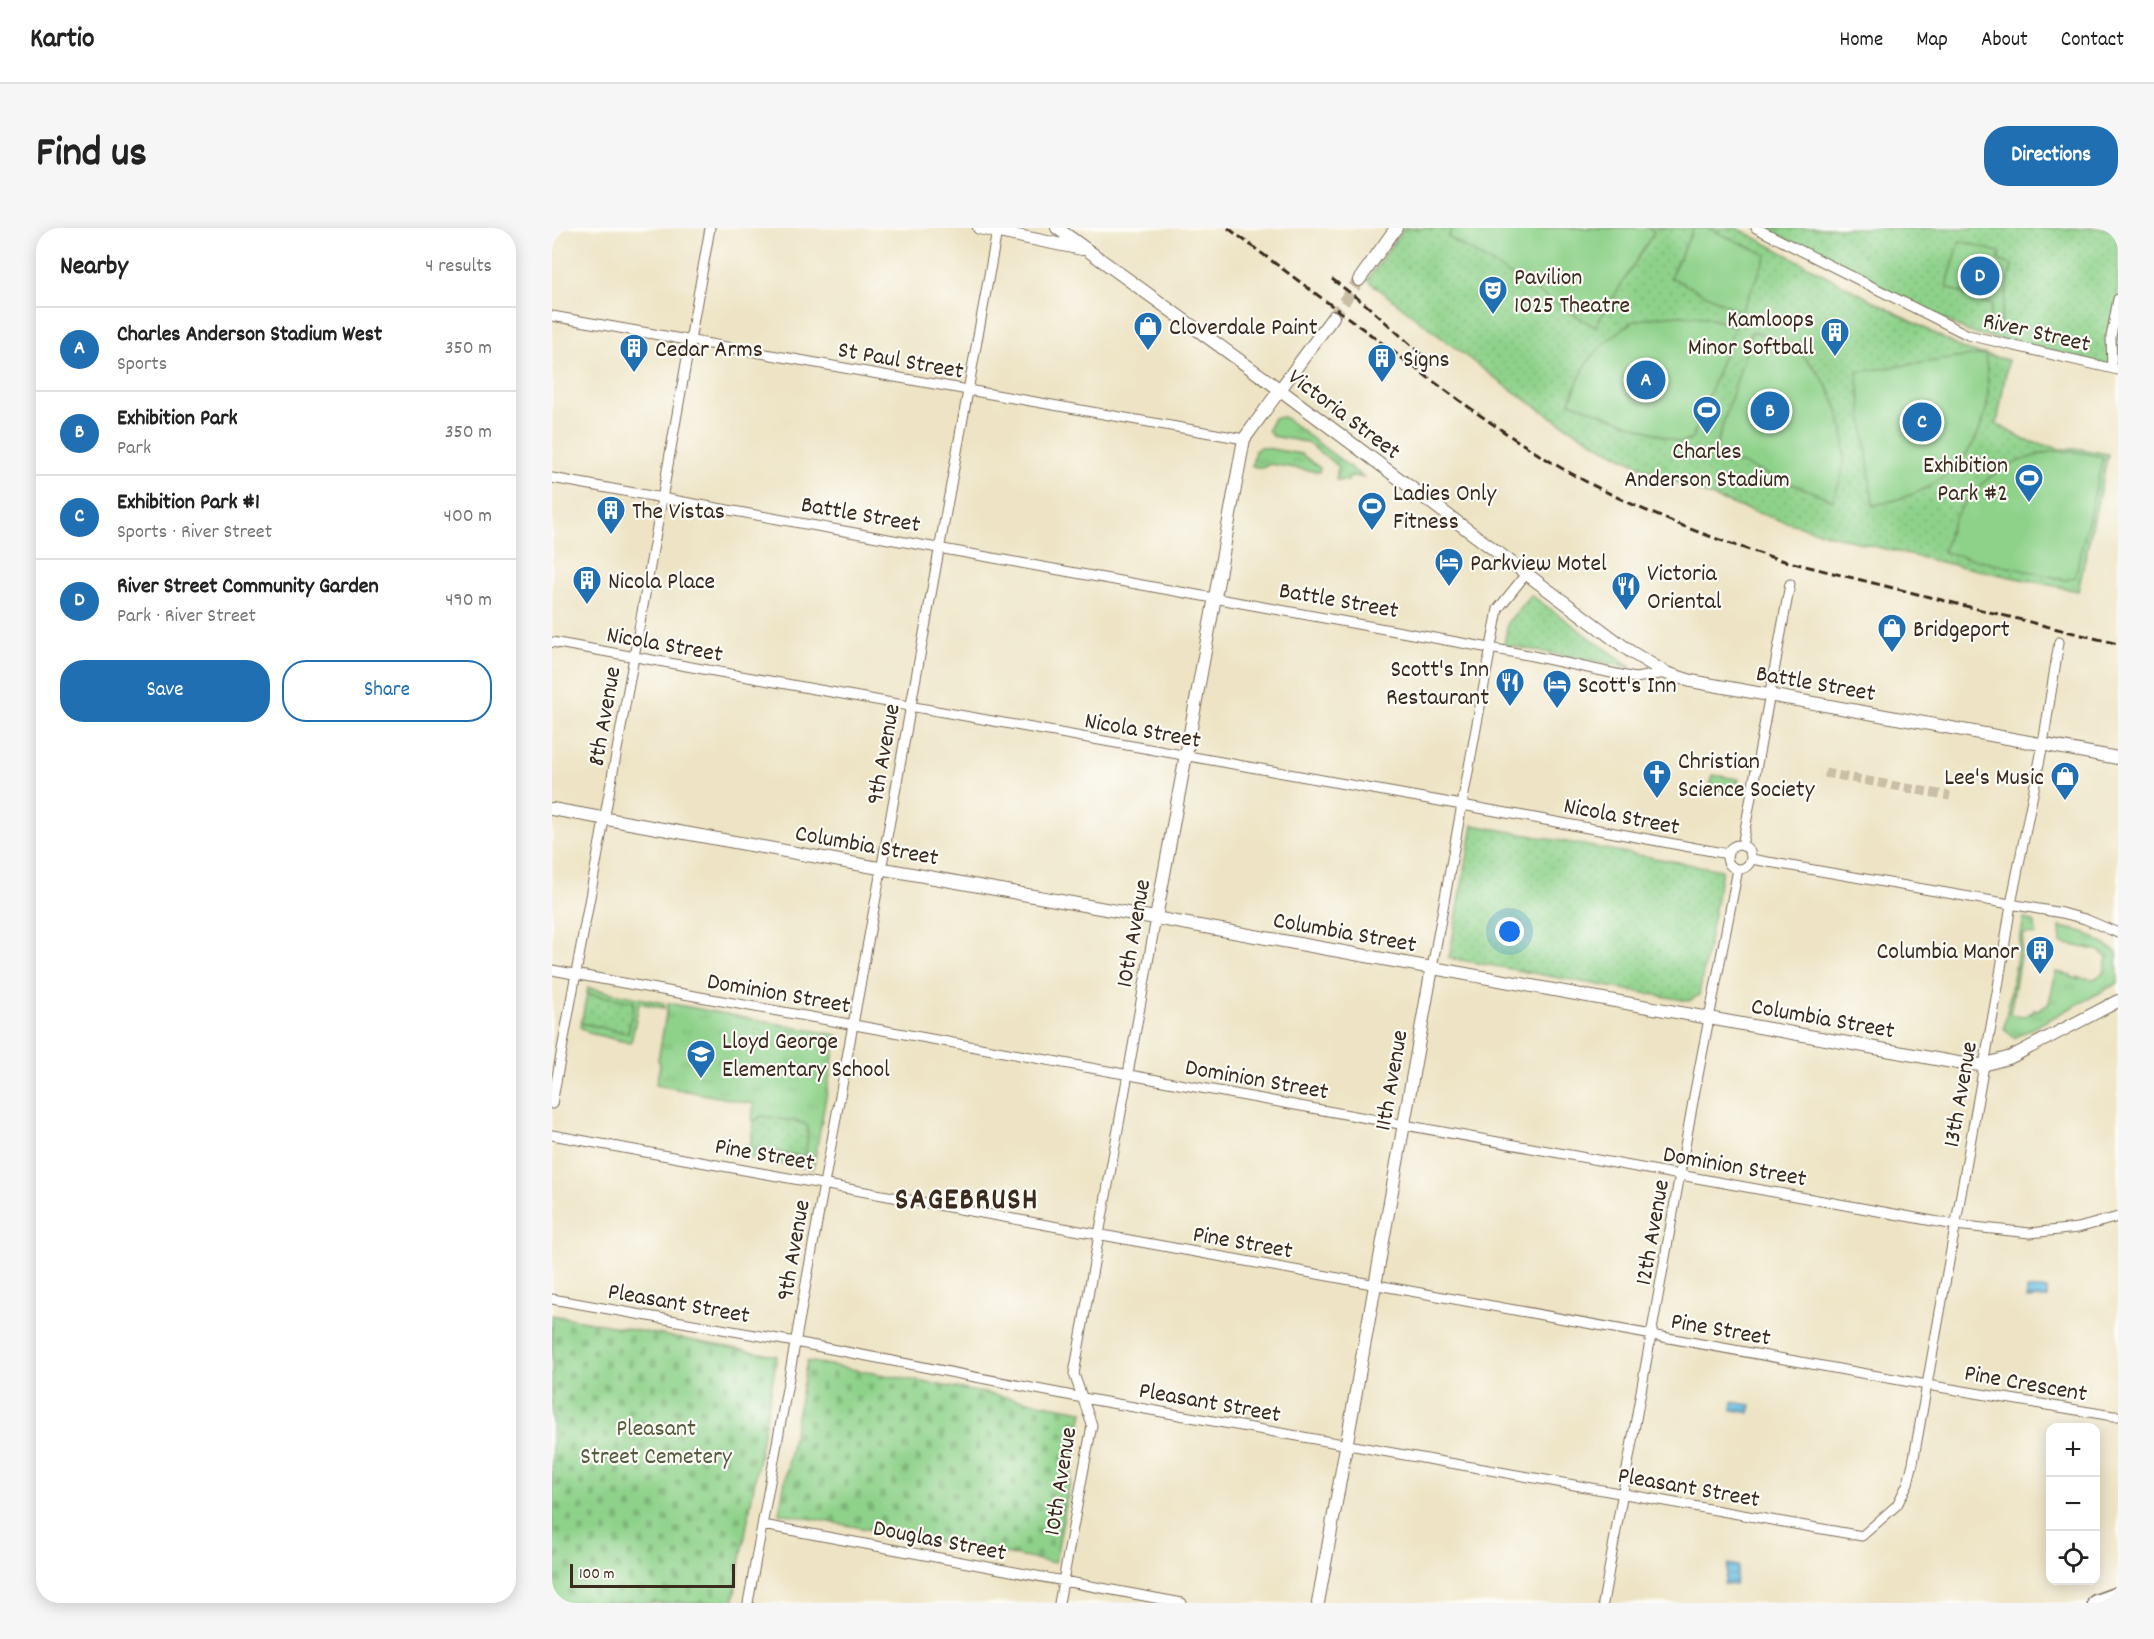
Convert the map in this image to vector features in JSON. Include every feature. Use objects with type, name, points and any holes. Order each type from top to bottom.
[{"type":"highway","points":[[2096,1603],[2117,1595]]},
{"type":"main road","points":[[979,228],[1086,250]]},
{"type":"main road","name":"Victoria Street","points":[[1057,228],[1279,389],[1631,652],[1666,673]]},
{"type":"main road","points":[[1359,280],[1396,228]]},
{"type":"main road","name":"10th Avenue","points":[[1156,918],[1244,439],[1333,316]]},
{"type":"main road","name":"Battle Street","points":[[1666,673],[1691,681],[2118,758]]},
{"type":"main road","name":"Columbia Street","points":[[552,809],[1958,1063],[1983,1065],[2011,1057],[2118,1000]]},
{"type":"main road","name":"11th Avenue","points":[[1317,1603],[1432,968]]},
{"type":"street","name":"8th Avenue","points":[[552,1104],[710,228]]},
{"type":"street","name":"River Street","points":[[1756,228],[1968,335],[2115,369]]},
{"type":"street","name":"9th Avenue","points":[[748,1603],[997,231]]},
{"type":"street","points":[[2115,369],[2111,337],[2118,299]]},
{"type":"street","name":"St Paul Street","points":[[552,316],[1244,439]]},
{"type":"street","name":"Battle Street","points":[[552,478],[1528,654],[1635,678],[1666,673]]},
{"type":"street","name":"11th Avenue","points":[[1432,968],[1498,609],[1526,574]]},
{"type":"street","points":[[1742,846],[1790,584]]},
{"type":"street","name":"Nicola Street","points":[[552,642],[1728,854]]},
{"type":"street","name":"13th Avenue","points":[[1863,1536],[1898,1505],[1908,1483],[2011,904],[2043,744],[2059,642]]},
{"type":"street","points":[[1742,846],[1750,852],[1751,859],[1747,866],[1738,869],[1730,864],[1728,854],[1733,847],[1742,846]]},
{"type":"street","points":[[1751,859],[2011,904],[2085,919],[2118,933]]},
{"type":"street","name":"12th Avenue","points":[[1603,1603],[1694,1096],[1738,869]]},
{"type":"street","name":"10th Avenue","points":[[1059,1603],[1092,1425],[1074,1374],[1156,918]]},
{"type":"street","name":"Dominion Street","points":[[552,970],[1955,1225],[2030,1233],[2078,1228],[2118,1217]]},
{"type":"street","name":"Pine Street","points":[[552,1135],[1927,1385]]},
{"type":"street","name":"Pleasant Street","points":[[552,1299],[795,1342],[1083,1398],[1863,1536]]},
{"type":"street","name":"Pine Crescent","points":[[1927,1385],[2118,1416]]},
{"type":"street","name":"Douglas Street","points":[[763,1525],[1182,1603]]},
{"type":"green space","points":[[1404,228],[1737,228],[1965,350],[2008,360],[1997,424],[2024,440],[2061,449],[2081,449],[2108,454],[2078,591],[1896,552],[1775,519],[1659,475],[1603,447],[1511,390],[1367,280]]},
{"type":"green space","points":[[1453,228],[1648,228],[1654,232],[1595,327],[1448,237]]},
{"type":"green space","points":[[1694,228],[1708,228],[1767,255],[1741,312],[1670,277]]},
{"type":"green space","points":[[1764,228],[2118,228],[2118,367],[1969,332]]},
{"type":"green space","points":[[1960,241],[2001,253],[1998,260],[2012,265],[2000,323],[1989,320],[1992,305],[1946,287]]},
{"type":"green space","points":[[1682,315],[1705,317],[1735,326],[1692,439],[1681,443],[1570,402],[1582,372],[1592,356],[1625,327],[1641,320]]},
{"type":"green space","points":[[1752,331],[1794,349],[1819,374],[1829,390],[1842,424],[1844,442],[1843,470],[1833,500],[1714,453]]},
{"type":"green space","points":[[1985,354],[1988,382],[1986,410],[1979,431],[1959,463],[1930,486],[1913,494],[1873,505],[1857,372]]},
{"type":"green space","points":[[1284,417],[1363,477],[1350,476],[1348,481],[1336,480],[1338,466],[1306,442],[1272,436],[1268,430],[1274,418]]},
{"type":"green space","points":[[1260,447],[1301,454],[1320,468],[1319,472],[1270,464],[1262,468],[1252,466],[1255,451]]},
{"type":"green space","name":"Exhibition Park #2","points":[[2055,451],[2103,457],[2075,577],[2066,580],[1943,552],[1956,516],[1975,490],[1986,480],[2024,459]]},
{"type":"green space","points":[[1531,595],[1631,667],[1504,645],[1508,622]]},
{"type":"green space","points":[[1713,775],[1739,779],[1736,793],[1710,788]]},
{"type":"green space","points":[[1473,825],[1722,870],[1699,995],[1689,1001],[1449,958]]},
{"type":"green space","points":[[2024,918],[2035,923],[2036,935],[2024,934],[2010,1014],[2024,1016],[2049,1003],[2056,972],[2078,979],[2078,977],[2094,979],[2104,973],[2107,957],[2097,950],[2061,943],[2060,927],[2084,932],[2117,952],[2118,983],[2014,1038],[2004,1028]]},
{"type":"green space","points":[[588,988],[664,1003],[664,1008],[639,1003],[631,1043],[589,1033],[580,1027],[581,1023],[628,1033],[633,1002],[587,994]]},
{"type":"green space","points":[[587,994],[634,1002],[628,1033],[581,1023]]},
{"type":"green space","points":[[668,1003],[837,1035],[813,1169],[744,1157],[747,1146],[801,1156],[806,1153],[763,1116],[752,1120],[754,1104],[656,1085]]},
{"type":"green space","points":[[762,1116],[804,1123],[808,1127],[806,1153],[801,1156],[750,1147],[754,1121]]},
{"type":"green space","name":"Pleasant Street Cemetery","points":[[552,1315],[777,1356],[733,1603],[552,1603]]},
{"type":"green space","name":"Pleasant Street Cemetery","points":[[807,1361],[1083,1411],[1055,1563],[779,1513]]},
{"type":"water","points":[[2027,1289],[2047,1289],[2047,1298],[2027,1299]]},
{"type":"water","points":[[1733,1402],[1751,1405],[1749,1413],[1732,1410]]},
{"type":"water","points":[[1728,1564],[1738,1566],[1735,1585],[1724,1584]]},
{"type":"tunnel","points":[[1333,317],[1359,280]]},
{"type":"tunnel","points":[[1825,773],[1950,796]]},
{"type":"railway","points":[[1228,228],[1500,429],[1563,469],[1642,509],[1725,542],[1781,560],[2118,644]]},
{"type":"railway","points":[[1332,279],[1361,301]]},
{"type":"railway","points":[[1364,303],[1421,354]]},
{"type":"place","name":"River Street Community Garden","points":[[1980,276]]},
{"type":"place","name":"Pavilion 1025 Theatre","points":[[1493,316]]},
{"type":"place","name":"Cloverdale Paint","points":[[1148,352]]},
{"type":"place","name":"Kamloops Minor Softball","points":[[1835,358]]},
{"type":"place","name":"Cedar Arms","points":[[634,374]]},
{"type":"place","name":"Charles Anderson Stadium West","points":[[1646,380]]},
{"type":"place","name":"Signs","points":[[1382,384]]},
{"type":"place","name":"Exhibition Park","points":[[1770,411]]},
{"type":"place","name":"Exhibition Park #1","points":[[1922,422]]},
{"type":"place","name":"Charles Anderson Stadium","points":[[1707,436]]},
{"type":"place","name":"Exhibition Park #2","points":[[2029,504]]},
{"type":"place","name":"Ladies Only Fitness","points":[[1372,532]]},
{"type":"place","name":"The Vistas","points":[[611,536]]},
{"type":"place","name":"Parkview Motel","points":[[1449,588]]},
{"type":"place","name":"Nicola Place","points":[[587,606]]},
{"type":"place","name":"Victoria Oriental","points":[[1626,612]]},
{"type":"place","name":"Bridgeport","points":[[1892,654]]},
{"type":"place","name":"Scott's Inn Restaurant","points":[[1510,708]]},
{"type":"place","name":"Scott's Inn","points":[[1557,710]]},
{"type":"place","name":"Christian Science Society","points":[[1657,800]]},
{"type":"place","name":"Lee's Music","points":[[2065,802]]},
{"type":"place","name":"Columbia Manor","points":[[2040,976]]},
{"type":"place","name":"Lloyd George Elementary School","points":[[701,1080]]},
{"type":"district","name":"SAGEBRUSH","points":[[967,1198]]}]
